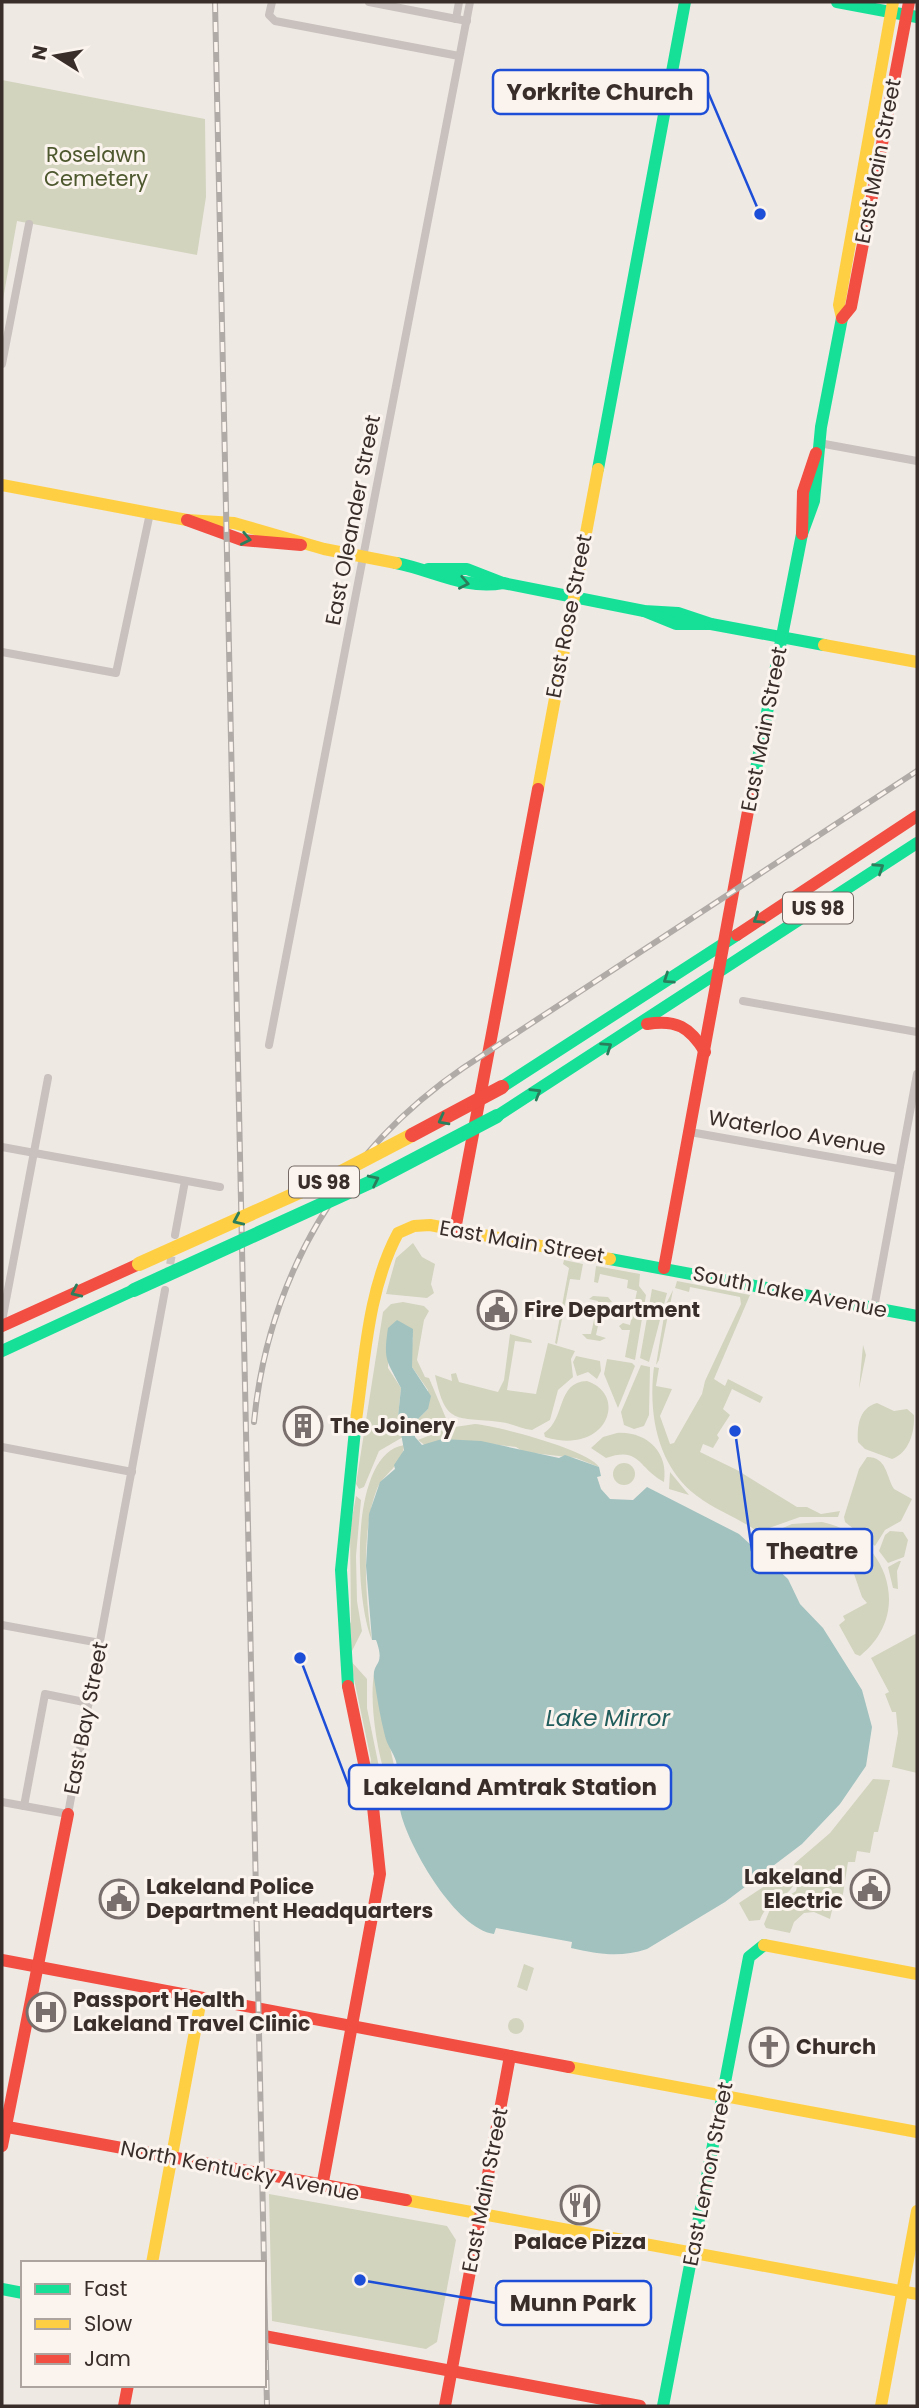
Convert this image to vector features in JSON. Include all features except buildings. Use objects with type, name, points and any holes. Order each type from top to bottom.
[{"type":"street","points":[[272,2],[270,15],[275,21],[458,57]]},
{"type":"street","points":[[369,2],[467,21]]},
{"type":"street","points":[[456,19],[458,2]]},
{"type":"street","name":"East Oleander Street","points":[[269,1045],[470,2]]},
{"type":"street","name":"East Rose Street","points":[[455,1230],[685,2]]},
{"type":"street","points":[[837,2],[911,11]]},
{"type":"street","name":"East Main Street","points":[[322,2187],[379,1883],[380,1850],[349,1696],[342,1642],[340,1581],[344,1499],[380,1272],[387,1250],[398,1233],[414,1226],[455,1230],[664,1268],[802,534],[799,517],[807,474],[819,443],[842,318],[839,305],[892,7]]},
{"type":"street","name":"East Main Street","points":[[842,318],[851,307],[911,11]]},
{"type":"street","points":[[2,364],[29,224]]},
{"type":"street","points":[[819,443],[917,461]]},
{"type":"street","points":[[2,485],[187,520],[207,518],[362,557],[428,569],[443,566],[489,574],[503,583],[644,611],[667,610],[693,615],[710,624],[917,662]]},
{"type":"street","points":[[2,652],[116,673],[150,513]]},
{"type":"street","name":"US 98","points":[[2,1321],[324,1181],[502,1087],[545,1062],[724,941],[917,816]]},
{"type":"street","name":"US 98","points":[[2,1351],[373,1181],[497,1116],[917,843]]},
{"type":"street","points":[[743,1000],[917,1032]]},
{"type":"street","points":[[639,1026],[662,1021],[685,1023],[705,1052]]},
{"type":"street","points":[[874,1308],[917,1074]]},
{"type":"street","points":[[2,1321],[48,1078]]},
{"type":"street","name":"Waterloo Avenue","points":[[690,1132],[899,1169]]},
{"type":"street","points":[[2,1147],[220,1187]]},
{"type":"street","points":[[175,1235],[185,1181]]},
{"type":"street","name":"South Lake Avenue","points":[[664,1268],[917,1316]]},
{"type":"street","name":"East Bay Street","points":[[2,2146],[68,1814],[165,1290]]},
{"type":"street","points":[[2,1447],[132,1472]]},
{"type":"street","points":[[2,1625],[100,1643]]},
{"type":"street","points":[[24,1806],[46,1694],[89,1703]]},
{"type":"street","points":[[2,1802],[68,1814]]},
{"type":"street","name":"East Lemon Street","points":[[663,2406],[748,1961],[759,1947],[768,1944],[917,1974]]},
{"type":"street","points":[[2,1960],[917,2132]]},
{"type":"street","points":[[152,2261],[201,1999]]},
{"type":"street","name":"East Main Street","points":[[445,2406],[510,2056]]},
{"type":"street","name":"North Kentucky Avenue","points":[[4,2126],[322,2187],[917,2294]]},
{"type":"street","points":[[881,2406],[917,2211]]},
{"type":"street","points":[[2,2289],[21,2293]]},
{"type":"street","points":[[266,2336],[640,2406]]},
{"type":"street","points":[[124,2406],[128,2387]]},
{"type":"green space","name":"Roselawn Cemetery","points":[[2,80],[205,119],[206,197],[197,255],[17,221],[2,305]]},
{"type":"green space","points":[[413,1243],[422,1257],[435,1264],[431,1284],[434,1293],[427,1298],[386,1294],[396,1258]]},
{"type":"green space","points":[[564,1260],[583,1264],[580,1280],[570,1279],[557,1344],[555,1343],[569,1268],[563,1264]]},
{"type":"green space","points":[[596,1266],[640,1274],[639,1286],[646,1295],[635,1360],[625,1357],[630,1330],[622,1330],[619,1326],[623,1323],[630,1325],[637,1291],[627,1288],[628,1280],[600,1274],[598,1283],[594,1282]]},
{"type":"green space","points":[[677,1281],[750,1295],[714,1379],[725,1386],[728,1379],[763,1397],[760,1403],[732,1389],[723,1409],[730,1415],[717,1435],[719,1438],[713,1448],[703,1444],[700,1452],[737,1470],[797,1507],[807,1507],[821,1514],[840,1511],[838,1517],[800,1517],[758,1532],[697,1496],[683,1484],[673,1470],[664,1454],[654,1420],[654,1367],[659,1368],[656,1386],[672,1389],[660,1416],[670,1444],[674,1443],[702,1394],[705,1381],[741,1304],[740,1297],[690,1287],[689,1292],[675,1288]]},
{"type":"green space","points":[[652,1289],[667,1293],[649,1362],[640,1358]]},
{"type":"green space","points":[[673,1290],[659,1360],[656,1365],[666,1304]]},
{"type":"green space","points":[[593,1296],[608,1297],[612,1302],[603,1303],[596,1335],[606,1338],[600,1341],[587,1339],[582,1334],[591,1334],[598,1301],[589,1299]]},
{"type":"green space","points":[[403,1302],[424,1306],[429,1311],[424,1320],[417,1360],[425,1377],[429,1378],[448,1423],[414,1434],[415,1422],[428,1409],[428,1390],[412,1367],[410,1356],[413,1337],[388,1328],[388,1368],[401,1388],[398,1417],[403,1437],[379,1451],[364,1487],[359,1489],[356,1484],[383,1312],[391,1304]]},
{"type":"green space","points":[[510,1334],[531,1340],[532,1343],[515,1341],[507,1390],[536,1394],[548,1343],[575,1351],[571,1359],[573,1377],[558,1390],[550,1420],[532,1430],[455,1416],[444,1403],[435,1375],[452,1381],[451,1374],[456,1373],[459,1382],[498,1392],[504,1380]]},
{"type":"green space","points":[[863,1345],[866,1355],[859,1389]]},
{"type":"green space","points":[[576,1356],[600,1361],[601,1371],[597,1379],[588,1372],[577,1376],[573,1362]]},
{"type":"green space","points":[[607,1359],[632,1363],[635,1366],[618,1408],[604,1374]]},
{"type":"green space","points":[[641,1365],[650,1367],[649,1415],[644,1426],[634,1429],[624,1425],[621,1412]]},
{"type":"green space","points":[[587,1381],[600,1388],[607,1398],[609,1410],[605,1421],[597,1431],[584,1438],[566,1441],[545,1437],[544,1433],[556,1419],[570,1388]]},
{"type":"green space","points":[[877,1403],[894,1411],[907,1409],[914,1415],[907,1447],[892,1459],[865,1449],[858,1442],[863,1413]]},
{"type":"green space","points":[[475,1424],[561,1446],[592,1460],[599,1467],[576,1458],[524,1452],[516,1447],[443,1439],[426,1446],[418,1440],[448,1428]]},
{"type":"green space","points":[[617,1433],[637,1436],[653,1446],[663,1461],[664,1482],[632,1456],[617,1455],[606,1458],[591,1448],[603,1437]]},
{"type":"green space","points":[[404,1445],[397,1464],[377,1489],[368,1524],[366,1584],[372,1640],[366,1621],[360,1564],[365,1500],[373,1474],[386,1454]]},
{"type":"green space","points":[[867,1457],[879,1460],[894,1489],[912,1499],[901,1521],[885,1530],[875,1546],[845,1522],[844,1517],[859,1469]]},
{"type":"green space","points":[[624,1463],[634,1470],[635,1474],[628,1484],[624,1485],[614,1478],[613,1474],[620,1464]]},
{"type":"green space","points":[[670,1472],[689,1495],[669,1489]]},
{"type":"green space","points":[[356,1496],[361,1500],[356,1556],[357,1601],[362,1631],[351,1653],[347,1629],[351,1622],[350,1530]]},
{"type":"green space","points":[[822,1522],[844,1530],[863,1542],[877,1559],[886,1577],[889,1598],[886,1618],[877,1638],[860,1656],[855,1654],[839,1625],[845,1620],[843,1616],[867,1603],[862,1597],[852,1568],[822,1543],[803,1563],[799,1559],[793,1567],[767,1541],[769,1534],[792,1524]]},
{"type":"green space","points":[[890,1531],[903,1532],[908,1540],[904,1557],[888,1563],[879,1551],[885,1535]]},
{"type":"green space","points":[[899,1561],[898,1589],[893,1588],[888,1567]]},
{"type":"green space","points":[[917,1633],[917,1773],[892,1767],[898,1733],[896,1712],[892,1712],[885,1694],[889,1692],[871,1658]]},
{"type":"green space","points":[[350,1660],[367,1679],[367,1708],[380,1772],[373,1782],[369,1767],[371,1760]]},
{"type":"green space","points":[[374,1674],[401,1811],[388,1783],[378,1745],[373,1706]]},
{"type":"green space","points":[[873,1779],[890,1780],[878,1832],[874,1832],[870,1853],[857,1851],[855,1862],[848,1862],[841,1907],[833,1906],[830,1919],[814,1912],[804,1913],[794,1922],[790,1933],[766,1928],[764,1924],[771,1907],[796,1891],[799,1876],[794,1864],[830,1833]]},
{"type":"green space","points":[[789,1870],[795,1881],[792,1887],[763,1913],[760,1920],[749,1921],[739,1903]]},
{"type":"green space","points":[[524,1964],[534,1968],[527,1991],[517,1987]]},
{"type":"green space","points":[[513,2018],[519,2018],[524,2026],[522,2032],[513,2034],[508,2029],[508,2023]]},
{"type":"green space","points":[[269,2194],[447,2226],[456,2240],[437,2342],[426,2349],[272,2321]]},
{"type":"water","name":"Lake Mirror","points":[[397,1320],[413,1329],[412,1367],[431,1396],[428,1409],[415,1422],[415,1437],[422,1445],[442,1439],[481,1441],[559,1458],[565,1455],[599,1467],[601,1476],[597,1477],[601,1489],[610,1499],[633,1500],[647,1487],[739,1534],[788,1579],[800,1604],[823,1628],[862,1690],[872,1727],[866,1766],[840,1804],[802,1844],[725,1902],[647,1949],[618,1954],[600,1953],[571,1948],[572,1942],[496,1928],[494,1934],[479,1929],[450,1903],[424,1866],[406,1829],[400,1808],[396,1761],[385,1736],[374,1678],[380,1655],[376,1640],[372,1640],[366,1566],[369,1514],[380,1482],[395,1469],[394,1465],[404,1450],[398,1417],[401,1388],[386,1355],[388,1328]]},
{"type":"tunnel","points":[[168,1276],[173,1248]]},
{"type":"railway","points":[[215,2],[264,2261]]},
{"type":"railway","points":[[254,1422],[262,1369],[276,1317],[295,1268],[319,1221],[348,1178],[382,1138],[420,1101],[463,1068],[917,771]]},
{"type":"railway","points":[[266,2364],[267,2406]]},
{"type":"traffic: fast","points":[[598,469],[685,2]]},
{"type":"traffic: fast","points":[[837,2],[917,17]]},
{"type":"traffic: fast","points":[[753,784],[802,534],[814,501],[821,427],[842,318]]},
{"type":"traffic: fast","points":[[396,563],[462,582],[503,583]]},
{"type":"traffic: fast","points":[[428,569],[467,569],[503,583],[644,611],[678,613],[711,624],[824,645]]},
{"type":"traffic: fast","points":[[644,611],[676,624],[711,624]]},
{"type":"traffic: fast","points":[[497,1116],[917,843]]},
{"type":"traffic: fast","points":[[502,1087],[737,935]]},
{"type":"traffic: fast","points":[[134,1290],[373,1181],[497,1116]]},
{"type":"traffic: fast","points":[[610,1259],[917,1316]]},
{"type":"traffic: fast","points":[[2,1351],[134,1290]]},
{"type":"traffic: fast","points":[[348,1686],[341,1570],[356,1420]]},
{"type":"traffic: fast","points":[[663,2406],[749,1957],[764,1945]]},
{"type":"traffic: fast","points":[[2,2289],[21,2293]]},
{"type":"traffic: slow","points":[[842,318],[839,305],[893,2]]},
{"type":"traffic: slow","points":[[538,789],[598,469]]},
{"type":"traffic: slow","points":[[2,485],[187,520],[234,523],[324,549],[396,563]]},
{"type":"traffic: slow","points":[[824,645],[917,662]]},
{"type":"traffic: slow","points":[[139,1264],[324,1181],[412,1135]]},
{"type":"traffic: slow","points":[[356,1420],[374,1300],[380,1277],[398,1233],[414,1226],[430,1225],[610,1259]]},
{"type":"traffic: slow","points":[[764,1945],[917,1974]]},
{"type":"traffic: slow","points":[[152,2261],[201,1999]]},
{"type":"traffic: slow","points":[[569,2067],[917,2132]]},
{"type":"traffic: slow","points":[[406,2200],[917,2294]]},
{"type":"traffic: slow","points":[[881,2406],[917,2211]]},
{"type":"traffic: jam","points":[[842,318],[851,307],[909,2]]},
{"type":"traffic: jam","points":[[802,534],[803,492],[816,453]]},
{"type":"traffic: jam","points":[[187,520],[242,540],[301,545]]},
{"type":"traffic: jam","points":[[664,1268],[753,784]]},
{"type":"traffic: jam","points":[[455,1230],[538,789]]},
{"type":"traffic: jam","points":[[737,935],[917,816]]},
{"type":"traffic: jam","points":[[647,1024],[666,1023],[681,1027],[694,1036],[705,1052]]},
{"type":"traffic: jam","points":[[412,1135],[502,1087]]},
{"type":"traffic: jam","points":[[2,1326],[139,1264]]},
{"type":"traffic: jam","points":[[322,2187],[380,1874],[373,1807],[348,1686]]},
{"type":"traffic: jam","points":[[2,2146],[68,1814]]},
{"type":"traffic: jam","points":[[2,1960],[569,2067]]},
{"type":"traffic: jam","points":[[445,2406],[510,2056]]},
{"type":"traffic: jam","points":[[2,2126],[406,2200]]},
{"type":"traffic: jam","points":[[266,2336],[640,2406]]},
{"type":"traffic: jam","points":[[124,2406],[128,2387]]},
{"type":"place","name":"Yorkrite Church","points":[[760,214]]},
{"type":"place","name":"Fire Department","points":[[497,1310]]},
{"type":"place","name":"The Joinery","points":[[303,1426]]},
{"type":"place","name":"Theatre","points":[[735,1431]]},
{"type":"place","name":"Lakeland Amtrak Station","points":[[300,1658]]},
{"type":"place","name":"Lakeland Electric","points":[[870,1889]]},
{"type":"place","name":"Lakeland Police Department Headquarters","points":[[119,1899]]},
{"type":"place","name":"Passport Health Lakeland Travel Clinic","points":[[46,2012]]},
{"type":"place","name":"Church","points":[[769,2047]]},
{"type":"place","name":"Palace Pizza","points":[[580,2205]]},
{"type":"place","name":"Munn Park","points":[[360,2280]]}]
